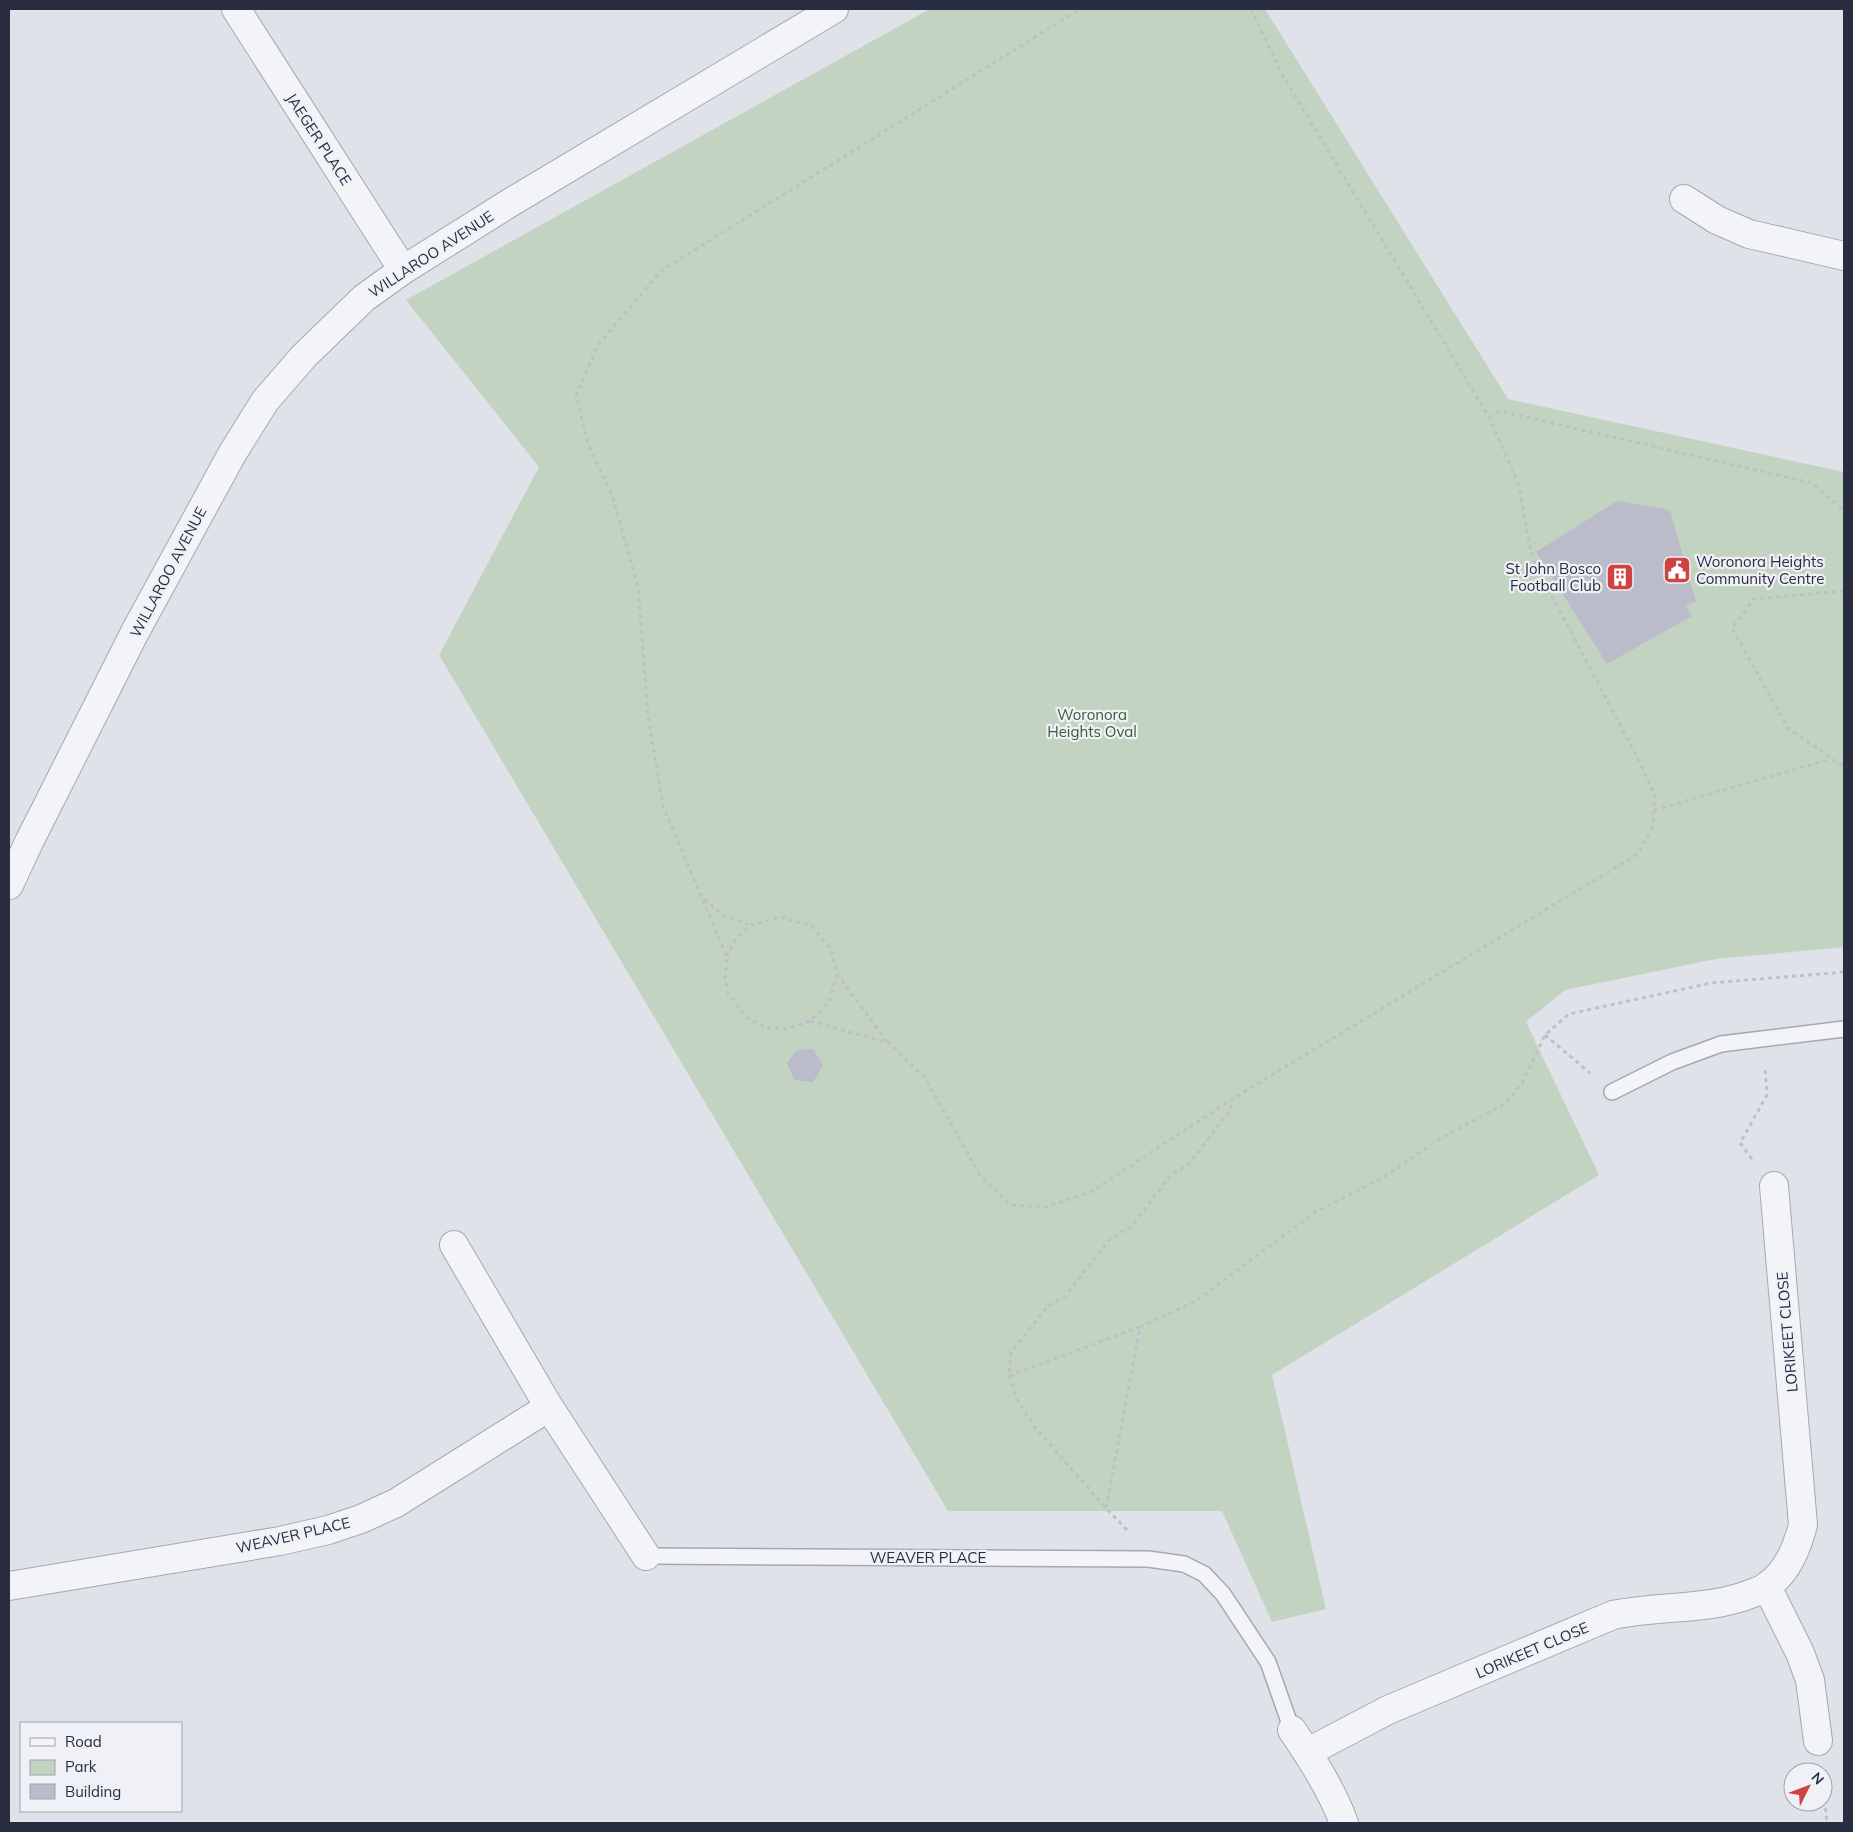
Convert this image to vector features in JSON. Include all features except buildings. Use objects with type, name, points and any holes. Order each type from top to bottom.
[{"type":"street","name":"JAEGER PLACE","points":[[236,9],[403,270]]},
{"type":"street","name":"WILLAROO AVENUE","points":[[9,885],[28,842],[140,624],[232,454],[266,401],[304,356],[364,298],[403,270],[525,194],[834,9]]},
{"type":"street","points":[[1684,199],[1717,220],[1749,234],[1844,256]]},
{"type":"street","name":"LORIKEET CLOSE","points":[[1308,1752],[1388,1710],[1613,1615],[1638,1610],[1713,1604],[1737,1600],[1767,1587],[1786,1567],[1797,1548],[1804,1524],[1774,1186]]},
{"type":"street","name":"WEAVER PLACE","points":[[454,1245],[550,1407],[646,1556]]},
{"type":"street","name":"WEAVER PLACE","points":[[9,1586],[280,1540],[328,1530],[362,1519],[396,1503],[550,1407]]},
{"type":"street","points":[[1767,1587],[1800,1653],[1810,1680],[1818,1741]]},
{"type":"street","points":[[1292,1730],[1308,1752],[1336,1803],[1344,1823]]},
{"type":"lane","points":[[1612,1092],[1672,1062],[1721,1044],[1844,1029]]},
{"type":"lane","name":"WEAVER PLACE","points":[[646,1556],[1148,1559],[1184,1564],[1204,1574],[1223,1594],[1268,1662],[1292,1730]]},
{"type":"path","points":[[727,957],[663,806],[648,714],[638,587],[612,495],[588,444],[576,395],[598,345],[661,271],[1080,9]]},
{"type":"path","points":[[837,973],[829,1002],[810,1022],[788,1029],[769,1028],[747,1018],[728,993],[724,978],[727,957],[734,942],[750,925],[780,917],[812,926],[831,949],[837,973],[889,1043],[925,1078],[980,1175],[1010,1206],[1046,1207],[1091,1192],[1232,1099],[1638,854],[1653,826],[1655,795],[1532,558],[1519,485],[1489,417],[1283,76],[1251,9]]},
{"type":"path","points":[[1489,417],[1500,411],[1812,483],[1844,510]]},
{"type":"path","points":[[1844,591],[1754,599],[1732,628],[1788,728],[1844,767]]},
{"type":"path","points":[[1654,810],[1832,759]]},
{"type":"path","points":[[702,897],[722,916],[750,925]]},
{"type":"path","points":[[1009,1376],[1140,1327],[1196,1301],[1314,1213],[1382,1178],[1438,1140],[1506,1103],[1522,1083],[1544,1035],[1569,1014],[1711,983],[1844,972]]},
{"type":"path","points":[[810,1022],[889,1043]]},
{"type":"path","points":[[1544,1035],[1612,1092]]},
{"type":"path","points":[[1763,1039],[1767,1095],[1740,1143],[1774,1186]]},
{"type":"path","points":[[1148,1559],[1137,1540],[1106,1508],[1034,1426],[1017,1399],[1009,1376],[1011,1352],[1048,1306],[1065,1296],[1111,1238],[1131,1227],[1171,1175],[1189,1164],[1231,1109],[1232,1099]]},
{"type":"path","points":[[1106,1508],[1140,1327]]},
{"type":"green space","name":"Woronora Heights Oval","points":[[930,9],[1265,9],[1508,399],[1844,472],[1844,947],[1716,959],[1565,990],[1526,1022],[1599,1175],[1272,1375],[1326,1609],[1272,1622],[1222,1511],[948,1511],[439,655],[539,467],[406,300]]},
{"type":"place","name":"Woronora Heights Community Centre","points":[[1677,570]]},
{"type":"place","name":"St John Bosco Football Club","points":[[1620,577]]}]
